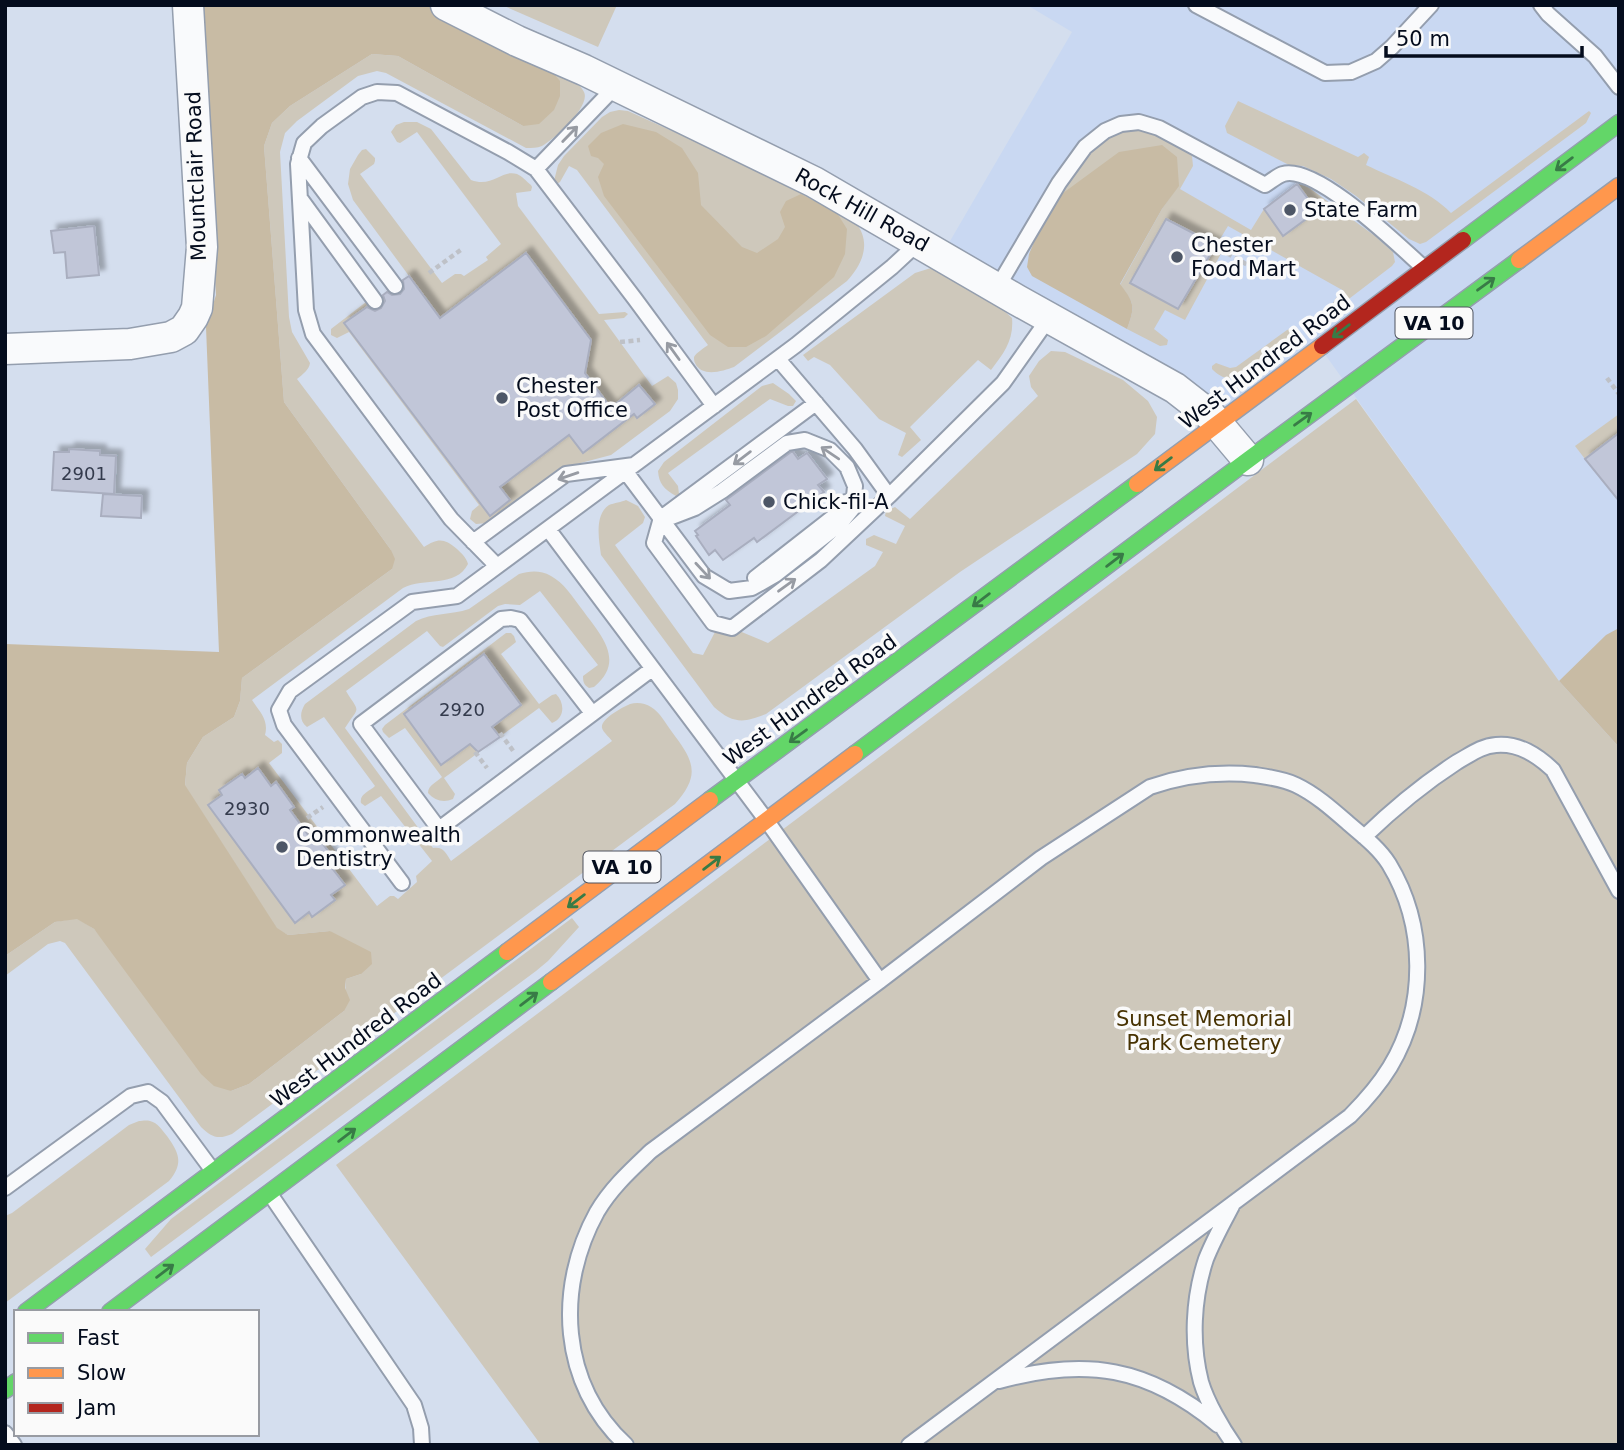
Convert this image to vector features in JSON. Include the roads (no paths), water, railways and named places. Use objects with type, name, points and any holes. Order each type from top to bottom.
[{"type":"main road","name":"West Hundred Road","points":[[29,1310],[1619,123]]},
{"type":"main road","name":"VA 10","points":[[113,1310],[1248,460],[1619,186]]},
{"type":"street","name":"Mountclair Road","points":[[5,349],[130,344],[171,337],[184,330],[193,317],[197,308],[202,247],[188,5]]},
{"type":"street","name":"Rock Hill Road","points":[[446,5],[814,182],[1175,388],[1211,416],[1248,460]]},
{"type":"lane","points":[[1196,5],[1325,73],[1350,72],[1376,61],[1431,5]]},
{"type":"lane","points":[[1541,5],[1595,56],[1619,88]]},
{"type":"lane","points":[[536,169],[616,86]]},
{"type":"lane","points":[[497,566],[451,519],[313,334],[306,310],[298,164],[304,144],[322,126],[362,97],[377,92],[397,93],[536,169],[714,406]]},
{"type":"lane","points":[[997,288],[1059,183],[1085,147],[1105,131],[1121,124],[1139,122],[1159,128],[1265,186],[1284,174],[1298,174],[1318,182],[1346,201],[1425,269]]},
{"type":"lane","points":[[299,158],[395,286]]},
{"type":"lane","points":[[300,198],[375,301]]},
{"type":"lane","points":[[402,883],[284,725],[279,710],[290,691],[412,602],[457,596],[778,359],[919,242]]},
{"type":"lane","points":[[816,402],[661,518],[654,543],[713,623],[732,628],[821,560],[1003,383],[1049,318]]},
{"type":"lane","points":[[778,359],[855,449],[889,496]]},
{"type":"lane","points":[[631,468],[661,518],[704,576],[729,591],[752,588],[775,575],[839,525],[853,508],[855,486],[848,467],[830,450],[804,440],[787,443],[695,508],[669,518],[661,518]]},
{"type":"lane","points":[[473,542],[566,474],[631,468]]},
{"type":"lane","points":[[548,529],[737,780],[880,981]]},
{"type":"lane","points":[[592,713],[520,620],[510,618],[501,620],[361,724],[439,829],[652,669]]},
{"type":"lane","points":[[1364,837],[1434,777],[1482,747],[1499,744],[1520,747],[1538,756],[1553,770],[1619,891]]},
{"type":"lane","points":[[626,1445],[597,1410],[581,1379],[571,1342],[569,1311],[572,1283],[582,1246],[598,1211],[620,1180],[651,1151],[1041,858],[1150,787],[1170,780],[1205,774],[1233,773],[1268,777],[1296,785],[1327,805],[1364,837],[1388,862],[1404,894],[1414,929],[1418,964],[1415,1000],[1406,1035],[1391,1067],[1370,1096],[1350,1116],[909,1445]]},
{"type":"lane","points":[[5,1188],[131,1096],[148,1092],[162,1102],[214,1172]]},
{"type":"lane","points":[[269,1193],[414,1405],[421,1428],[422,1445]]},
{"type":"lane","points":[[1232,1204],[1207,1257],[1196,1309],[1195,1347],[1202,1384],[1222,1428],[1234,1445]]},
{"type":"lane","points":[[990,1384],[1029,1373],[1069,1368],[1106,1370],[1142,1378],[1167,1390],[1203,1412],[1222,1428]]},
{"type":"lane","points":[[5,1433],[14,1445]]},
{"type":"place","name":"State Farm","points":[[1290,210]]},
{"type":"place","name":"Chester Food Mart","points":[[1177,257]]},
{"type":"place","name":"Chester Post Office","points":[[502,398]]},
{"type":"place","name":"Chick-fil-A","points":[[769,502]]},
{"type":"place","name":"Commonwealth Dentistry","points":[[282,847]]},
{"type":"park label","name":"Sunset Memorial Park Cemetery","points":[[1204,1031]]}]
